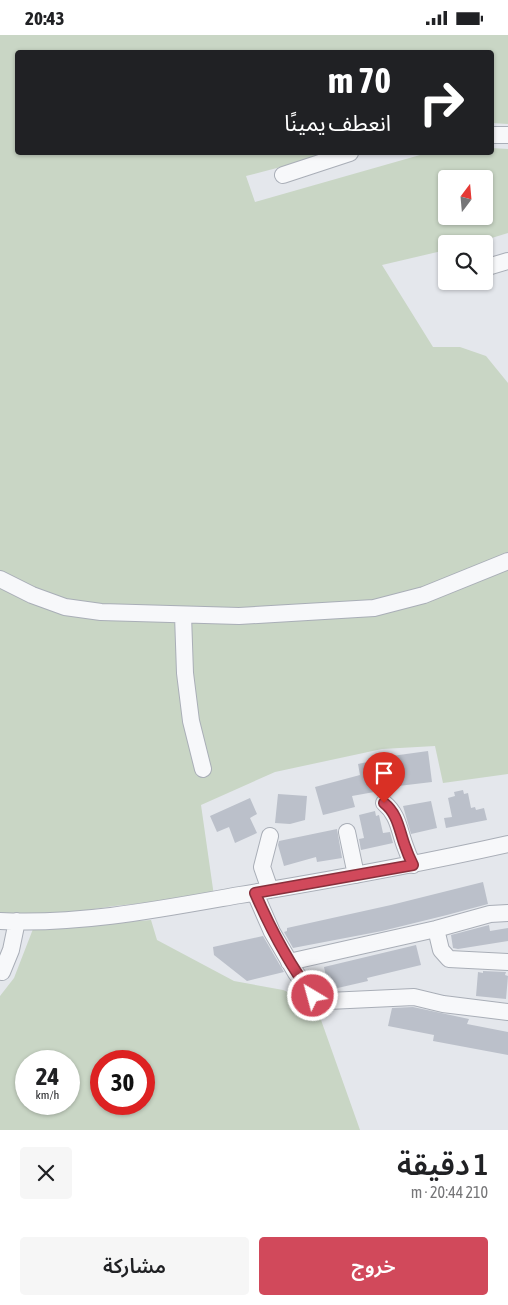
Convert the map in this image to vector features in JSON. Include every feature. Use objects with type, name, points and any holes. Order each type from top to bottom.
[{"type":"street","points":[[494,135],[508,135]]},
{"type":"street","points":[[283,175],[344,155]]},
{"type":"street","points":[[493,265],[508,261]]},
{"type":"street","points":[[0,579],[32,595],[65,607],[100,612],[239,616],[374,608],[424,595],[508,561]]},
{"type":"street","points":[[183,615],[185,673],[190,712],[203,769]]},
{"type":"street","points":[[384,803],[392,809],[400,826],[404,845],[413,865]]},
{"type":"street","points":[[348,832],[356,875]]},
{"type":"street","points":[[270,836],[262,867],[263,891],[272,932],[289,962],[313,996],[328,1001],[414,997],[443,1004],[508,1012]]},
{"type":"street","points":[[0,921],[68,921],[174,906],[413,865],[508,844]]},
{"type":"street","points":[[289,962],[436,929],[490,914],[508,913]]},
{"type":"street","points":[[2,972],[11,950],[17,921]]},
{"type":"street","points":[[436,929],[441,951],[449,959],[508,962]]},
{"type":"green space","points":[[0,35],[508,35],[508,124],[494,123],[494,50],[15,50],[15,155],[326,155],[246,176],[255,202],[420,155],[494,155],[494,148],[508,149],[508,233],[493,238],[493,235],[438,235],[438,252],[382,265],[433,347],[460,347],[486,356],[508,383],[508,774],[443,783],[435,746],[382,749],[275,772],[201,805],[214,896],[81,911],[0,916]]},
{"type":"green space","points":[[151,920],[157,940],[234,981],[283,990],[315,1003],[360,1130],[0,1130],[0,996],[14,978],[33,929]]},
{"type":"building","points":[[428,751],[432,782],[390,787],[391,789],[352,796],[355,807],[323,815],[315,787],[360,775],[358,764]]},
{"type":"building","points":[[463,790],[464,794],[468,793],[471,808],[475,807],[476,810],[484,808],[487,820],[446,828],[444,818],[452,817],[448,798],[455,796],[454,792]]},
{"type":"building","points":[[278,794],[307,796],[305,820],[290,824],[275,823]]},
{"type":"building","points":[[250,798],[257,814],[250,818],[257,833],[235,843],[229,827],[217,832],[210,816]]},
{"type":"building","points":[[431,801],[437,828],[411,834],[403,806]]},
{"type":"building","points":[[375,811],[376,816],[379,815],[383,833],[390,832],[393,843],[361,850],[359,839],[364,838],[359,815]]},
{"type":"building","points":[[337,829],[342,858],[317,862],[316,857],[284,866],[278,845],[279,841]]},
{"type":"building","points":[[483,882],[488,904],[447,915],[382,931],[293,948],[284,932],[287,931],[287,928]]},
{"type":"building","points":[[489,925],[490,931],[508,928],[508,941],[458,949],[453,948],[451,935]]},
{"type":"building","points":[[263,936],[284,972],[247,981],[214,955],[213,947]]},
{"type":"building","points":[[416,945],[421,965],[367,978],[368,981],[329,990],[324,967]]},
{"type":"building","points":[[483,971],[506,972],[505,975],[508,976],[506,999],[476,996],[478,972],[483,973]]},
{"type":"building","points":[[413,1007],[469,1019],[467,1024],[508,1032],[508,1055],[433,1041],[434,1035],[388,1026],[392,1008]]},
{"type":"route","points":[[313,996],[296,973],[272,932],[255,893],[413,865],[404,845],[400,826],[392,809],[384,803]]}]
